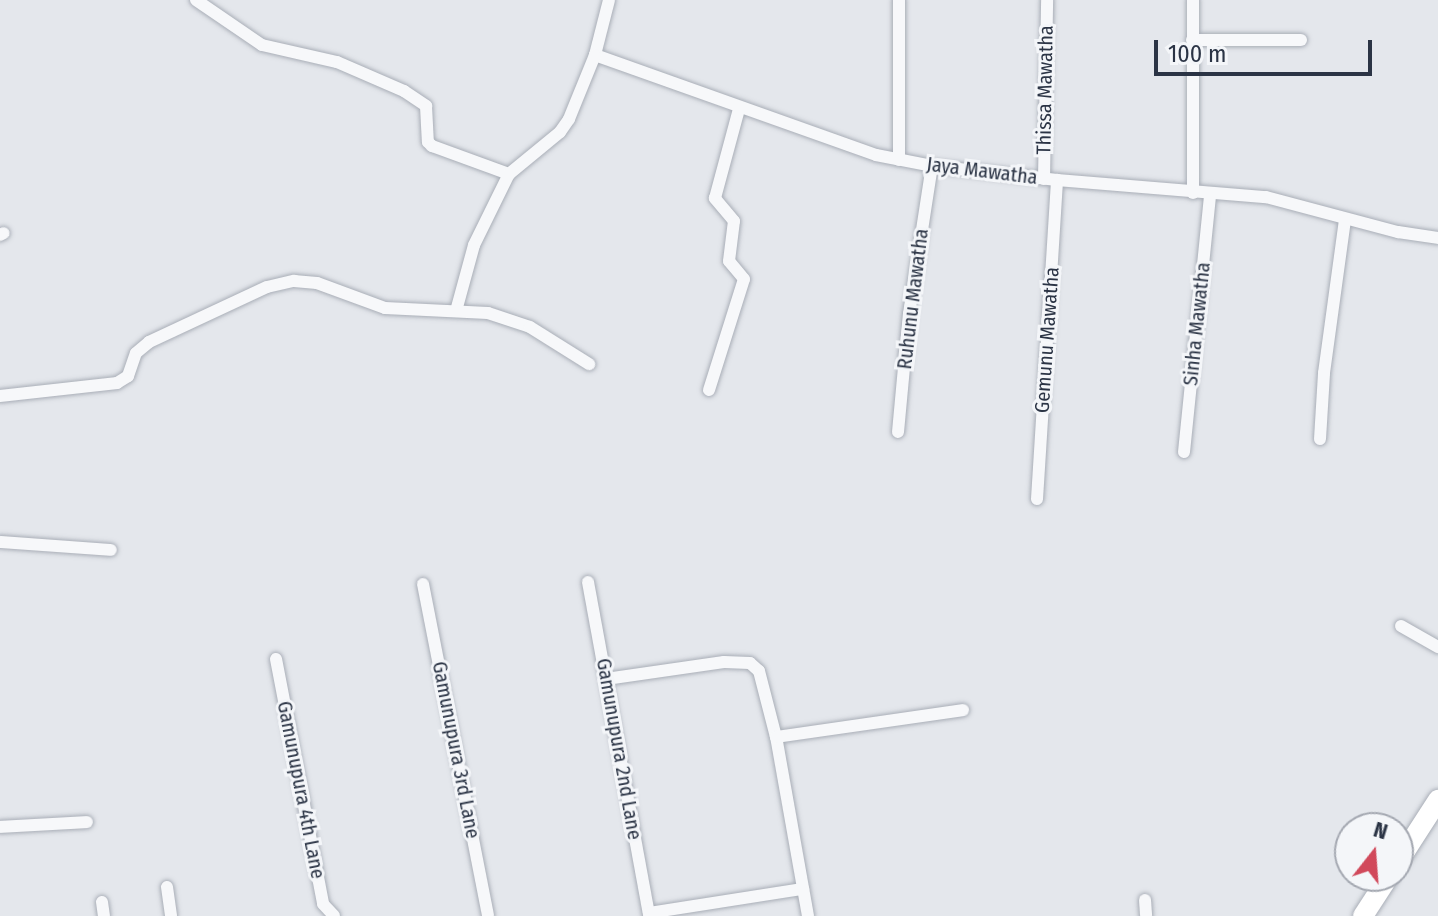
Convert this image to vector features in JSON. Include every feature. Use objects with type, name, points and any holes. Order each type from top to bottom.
[{"type":"main road","points":[[1414,837],[1438,800]]},
{"type":"main road","points":[[1363,916],[1379,892]]},
{"type":"street","points":[[196,0],[262,45],[337,62],[404,91],[426,106],[429,113],[428,142],[432,146],[509,174]]},
{"type":"street","points":[[456,311],[474,245],[509,174],[560,132],[569,119],[595,55],[609,0]]},
{"type":"street","points":[[899,0],[899,160]]},
{"type":"street","name":"Thissa Mawatha","points":[[1047,0],[1050,180]]},
{"type":"street","points":[[1193,0],[1193,193]]},
{"type":"street","points":[[1192,40],[1301,40]]},
{"type":"street","name":"Jaya Mawatha","points":[[595,55],[739,109],[899,160],[1050,180],[1266,197],[1345,219],[1438,238]]},
{"type":"street","points":[[709,390],[744,279],[729,261],[734,221],[715,198],[739,109]]},
{"type":"street","name":"Ruhunu Mawatha","points":[[898,432],[909,314],[932,166]]},
{"type":"street","name":"Gemunu Mawatha","points":[[1037,499],[1050,180]]},
{"type":"street","name":"Sinha Mawatha","points":[[1184,452],[1210,195]]},
{"type":"street","points":[[1320,439],[1324,373],[1345,219]]},
{"type":"street","points":[[0,396],[117,383],[128,376],[136,353],[149,342],[267,287],[294,281],[317,283],[385,308],[488,313],[530,327],[589,364]]},
{"type":"street","points":[[0,542],[111,550]]},
{"type":"street","name":"Gamunupura 2nd Lane","points":[[588,582],[649,914]]},
{"type":"street","name":"Gamunupura 3rd Lane","points":[[423,584],[488,916]]},
{"type":"street","points":[[1401,626],[1438,647]]},
{"type":"street","name":"Gamunupura 4th Lane","points":[[276,659],[323,904],[334,916]]},
{"type":"street","points":[[606,679],[724,662],[750,663],[759,671],[776,737],[808,916]]},
{"type":"street","points":[[776,737],[963,710]]},
{"type":"street","points":[[0,827],[87,822]]},
{"type":"street","points":[[167,887],[171,916]]},
{"type":"street","points":[[649,914],[803,889]]},
{"type":"street","points":[[1145,900],[1146,916]]},
{"type":"street","points":[[102,902],[104,916]]}]
